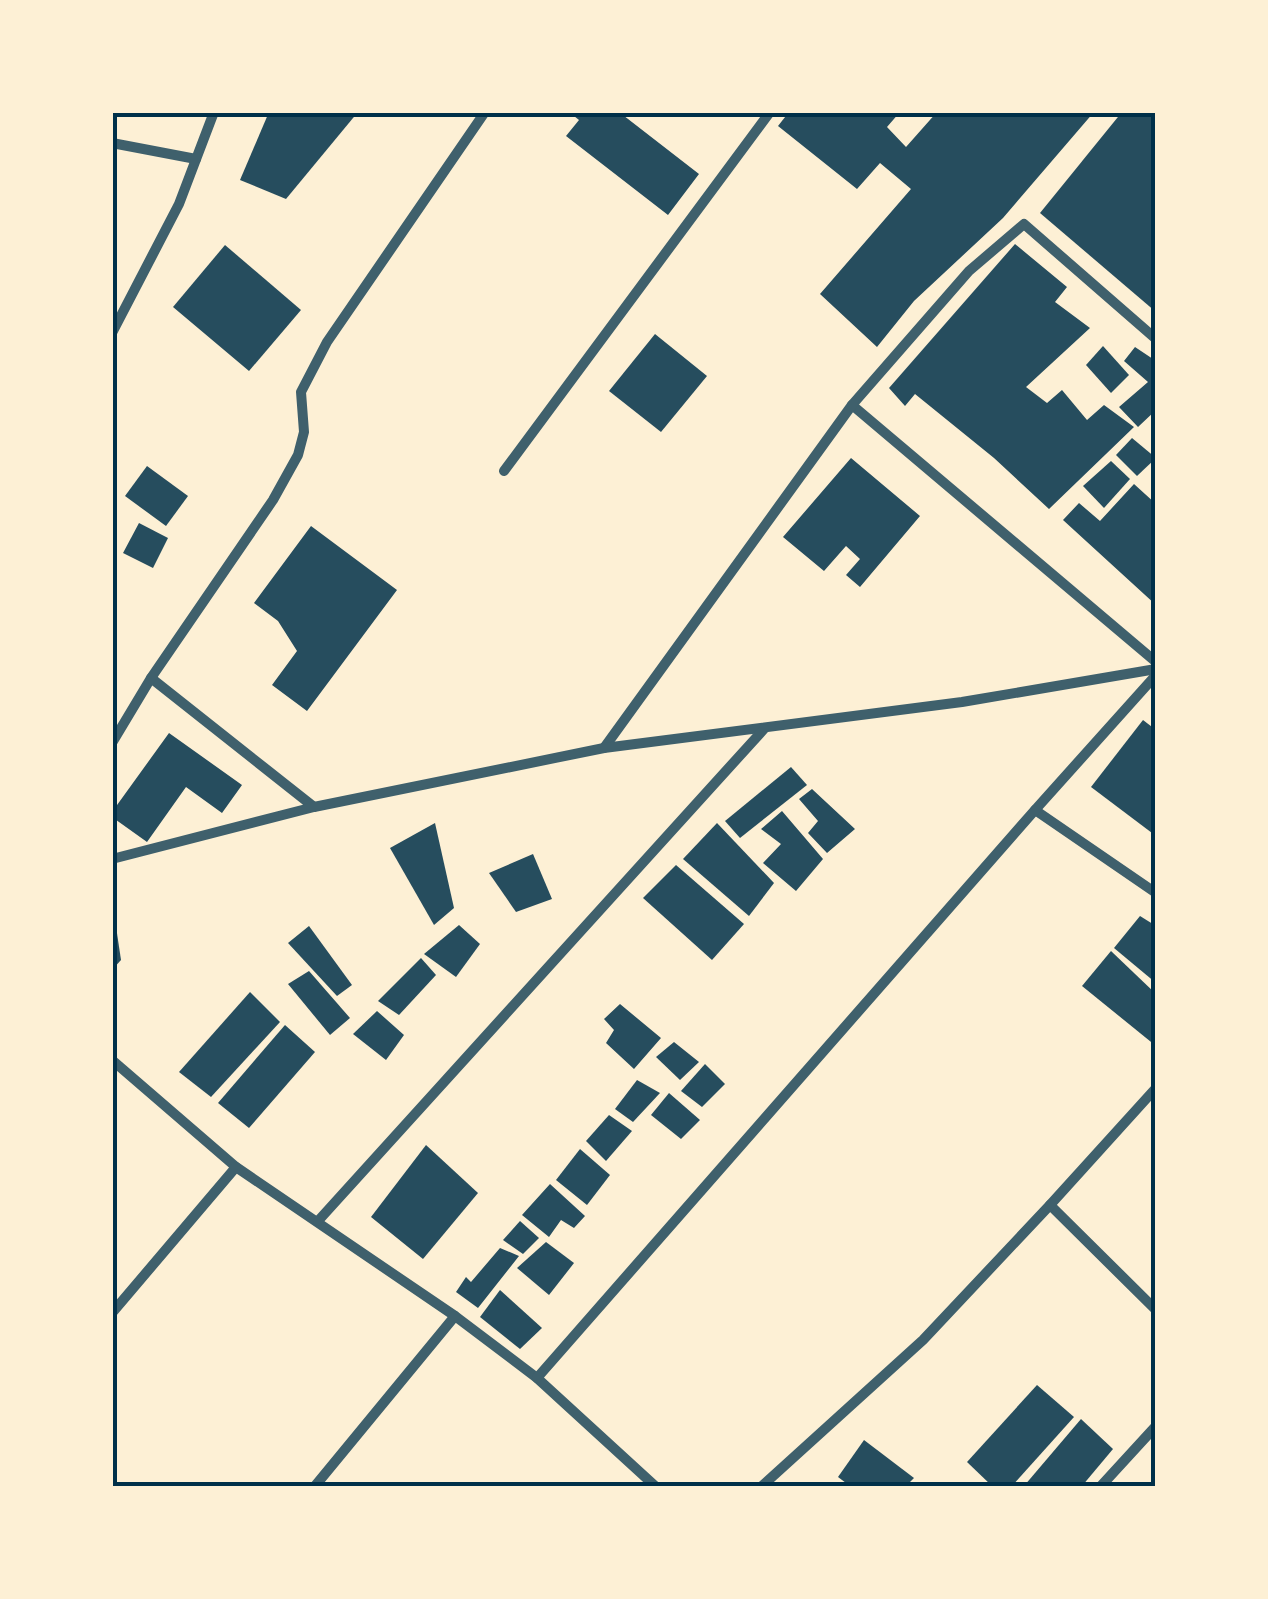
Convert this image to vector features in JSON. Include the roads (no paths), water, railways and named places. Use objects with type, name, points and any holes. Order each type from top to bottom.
[{"type":"street","points":[[112,333],[179,204],[214,112]]},
{"type":"street","points":[[112,742],[298,455],[304,432],[300,392],[327,342],[485,112]]},
{"type":"street","points":[[504,471],[770,112]]},
{"type":"street","points":[[112,143],[196,159]]},
{"type":"street","points":[[604,748],[852,406],[969,271],[1024,224],[1156,339]]},
{"type":"street","points":[[852,406],[1156,669]]},
{"type":"street","points":[[112,860],[314,807],[604,748],[962,702],[1156,669]]},
{"type":"street","points":[[537,1378],[1156,669]]},
{"type":"street","points":[[152,678],[314,807]]},
{"type":"street","points":[[318,1221],[764,728]]},
{"type":"street","points":[[1035,810],[1156,892]]},
{"type":"street","points":[[112,1060],[236,1166],[537,1378],[656,1486]]},
{"type":"street","points":[[762,1486],[923,1340],[1156,1088]]},
{"type":"street","points":[[112,1312],[236,1166]]},
{"type":"street","points":[[1050,1204],[1156,1310]]},
{"type":"street","points":[[315,1486],[454,1316]]},
{"type":"street","points":[[1101,1486],[1156,1426]]}]
